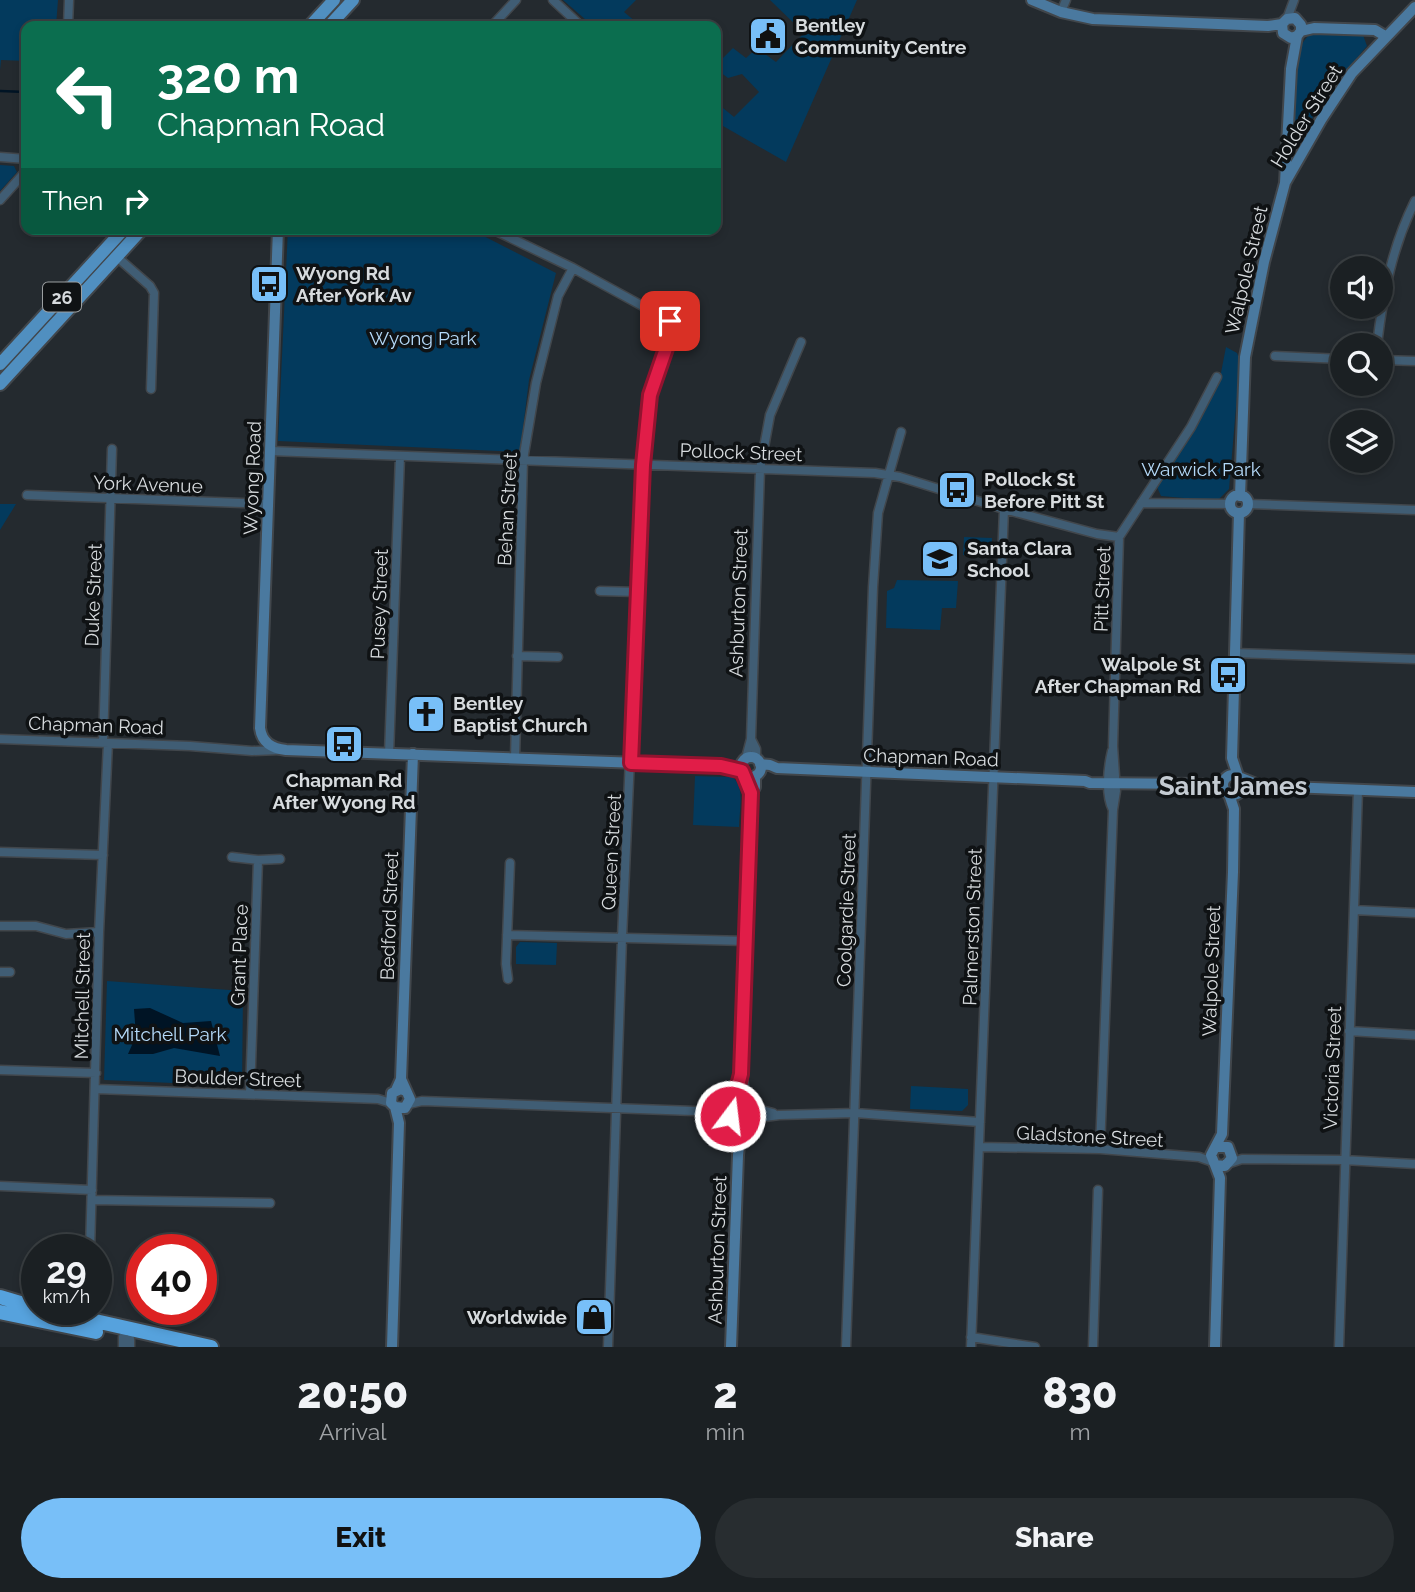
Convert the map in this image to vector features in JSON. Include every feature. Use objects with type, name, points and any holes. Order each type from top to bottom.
[{"type":"highway","points":[[0,1297],[21,1303]]},
{"type":"highway","points":[[0,1312],[127,1343],[166,1347]]},
{"type":"highway","points":[[112,1322],[211,1347]]},
{"type":"main road","points":[[315,21],[334,0]]},
{"type":"main road","points":[[334,21],[353,0]]},
{"type":"main road","name":"26","points":[[0,364],[118,235]]},
{"type":"main road","name":"26","points":[[0,384],[137,235]]},
{"type":"street","points":[[68,21],[69,0]]},
{"type":"street","points":[[497,21],[516,0]]},
{"type":"street","points":[[553,0],[576,21]]},
{"type":"street","points":[[1032,0],[1061,12],[1093,19],[1375,30],[1385,36]]},
{"type":"street","points":[[1061,12],[1066,0]]},
{"type":"street","name":"Walpole Street","points":[[1244,500],[1245,357],[1264,262],[1285,183],[1294,0]]},
{"type":"street","name":"Holder Street","points":[[1285,183],[1340,89],[1359,64],[1415,7]]},
{"type":"street","points":[[0,157],[21,159]]},
{"type":"street","points":[[0,200],[21,177]]},
{"type":"street","points":[[1379,333],[1391,261],[1415,201]]},
{"type":"street","name":"Wyong Road","points":[[278,235],[260,728],[262,738],[270,746],[286,750]]},
{"type":"street","points":[[504,235],[573,268]]},
{"type":"street","points":[[117,257],[150,286],[154,293],[151,388]]},
{"type":"street","name":"Queen Street","points":[[573,268],[670,321],[673,328],[650,395],[643,465],[622,938],[608,1347]]},
{"type":"street","name":"Behan Street","points":[[515,758],[523,460],[536,383],[558,296],[573,268]]},
{"type":"street","name":"Ashburton Street","points":[[731,1347],[738,1155],[736,1115],[741,1074],[751,793],[755,787],[750,767],[756,749],[751,739],[760,469],[770,415],[801,342]]},
{"type":"street","points":[[1276,356],[1330,358]]},
{"type":"street","points":[[1393,360],[1415,361]]},
{"type":"street","name":"Pitt Street","points":[[1100,1149],[1113,810],[1119,537],[1191,427],[1217,377]]},
{"type":"street","name":"Coolgardie Street","points":[[846,1347],[873,587],[878,513],[901,432]]},
{"type":"street","name":"Duke Street","points":[[106,743],[112,449]]},
{"type":"street","name":"Pollock Street","points":[[270,450],[888,475],[1003,509],[1097,534],[1119,537]]},
{"type":"street","name":"Pusey Street","points":[[389,754],[400,456]]},
{"type":"street","name":"York Avenue","points":[[27,495],[268,504]]},
{"type":"street","points":[[1233,785],[1233,498],[1415,510]]},
{"type":"street","points":[[1141,503],[1235,509]]},
{"type":"street","name":"Palmerston Street","points":[[971,1342],[1003,509]]},
{"type":"street","points":[[600,591],[638,592]]},
{"type":"street","points":[[1234,653],[1415,659]]},
{"type":"street","points":[[517,656],[558,657]]},
{"type":"street","name":"Chapman Road","points":[[0,739],[240,750],[750,767],[770,765],[776,768],[867,772],[1085,781],[1088,778],[1113,781],[1130,779],[1137,782],[1415,792]]},
{"type":"street","name":"Mitchell Street","points":[[91,1234],[106,743]]},
{"type":"street","name":"Bedford Street","points":[[400,1099],[413,754]]},
{"type":"street","name":"Walpole Street","points":[[1215,1347],[1233,785]]},
{"type":"street","name":"Victoria Street","points":[[1339,1347],[1358,790]]},
{"type":"street","points":[[0,852],[103,855]]},
{"type":"street","points":[[232,856],[258,860],[281,859]]},
{"type":"street","name":"Grant Place","points":[[250,1094],[258,860]]},
{"type":"street","points":[[508,979],[510,863]]},
{"type":"street","points":[[1354,910],[1415,913]]},
{"type":"street","points":[[0,926],[36,926],[66,934],[99,932]]},
{"type":"street","points":[[507,935],[746,942]]},
{"type":"street","points":[[0,972],[10,972]]},
{"type":"street","points":[[1349,1031],[1415,1035]]},
{"type":"street","points":[[0,1070],[96,1073]]},
{"type":"street","name":"Ashburton Street","points":[[736,1115],[749,1113],[741,1074]]},
{"type":"street","name":"Boulder Street","points":[[96,1089],[779,1115]]},
{"type":"street","points":[[392,1347],[400,1099]]},
{"type":"street","points":[[746,1106],[779,1115],[855,1113],[980,1122]]},
{"type":"street","name":"Gladstone Street","points":[[979,1147],[1100,1149],[1199,1157],[1415,1164]]},
{"type":"street","points":[[0,1186],[92,1189]]},
{"type":"street","points":[[1093,1347],[1098,1189]]},
{"type":"street","points":[[92,1200],[271,1203]]},
{"type":"street","points":[[971,1342],[1035,1347]]},
{"type":"green space","points":[[0,0],[58,0],[56,21],[21,21],[21,61],[1,60],[0,70]]},
{"type":"green space","points":[[563,0],[636,0],[624,12],[635,21],[587,21]]},
{"type":"green space","points":[[770,0],[857,0],[786,162],[721,125],[721,106],[734,117],[759,92],[742,74],[728,78],[721,73],[721,60],[733,48],[746,58],[757,48],[776,62],[804,33]]},
{"type":"green space","points":[[1313,33],[1363,35],[1367,46],[1320,102],[1299,146],[1295,146],[1295,67],[1304,40]]},
{"type":"green space","points":[[0,165],[14,166],[17,172],[0,191]]},
{"type":"green space","name":"Wyong Park","points":[[288,235],[482,235],[556,273],[529,380],[520,452],[278,441]]},
{"type":"green space","name":"Warwick Park","points":[[1226,347],[1237,353],[1240,361],[1229,489],[1217,501],[1161,496],[1157,487],[1159,483],[1219,383]]},
{"type":"green space","points":[[0,504],[16,504],[0,530]]},
{"type":"green space","points":[[964,537],[992,538],[991,555],[963,555]]},
{"type":"green space","points":[[897,580],[958,581],[956,608],[942,608],[940,630],[886,628],[887,591],[894,588]]},
{"type":"green space","points":[[695,776],[732,777],[736,781],[740,793],[739,827],[693,825]]},
{"type":"green space","points":[[520,942],[557,943],[556,965],[516,964],[516,947]]},
{"type":"green space","name":"Mitchell Park","points":[[107,981],[243,991],[242,1086],[104,1080]]},
{"type":"green space","points":[[911,1086],[968,1089],[968,1105],[962,1111],[910,1109]]},
{"type":"shaded area","points":[[150,1008],[183,1023],[211,1021],[220,1056],[174,1048],[153,1054],[128,1054],[136,1036],[134,1009]]},
{"type":"waterway","points":[[0,91],[21,92]]},
{"type":"place","name":"Bentley Community Centre","points":[[768,36]]},
{"type":"place","name":"Wyong Rd After York Av","points":[[269,284]]},
{"type":"place","name":"Pollock St Before Pitt St","points":[[957,490]]},
{"type":"place","name":"Santa Clara School","points":[[940,559]]},
{"type":"place","name":"Walpole St After Chapman Rd","points":[[1228,675]]},
{"type":"place","name":"Bentley Baptist Church","points":[[426,714]]},
{"type":"place","name":"Chapman Rd After Wyong Rd","points":[[344,744]]},
{"type":"place","name":"Worldwide","points":[[594,1317]]},
{"type":"district","name":"Saint James","points":[[1233,786]]},
{"type":"route","points":[[670,321],[673,328],[650,395],[643,465],[631,763],[721,766],[742,771],[751,793],[741,1074],[730,1116]]}]
